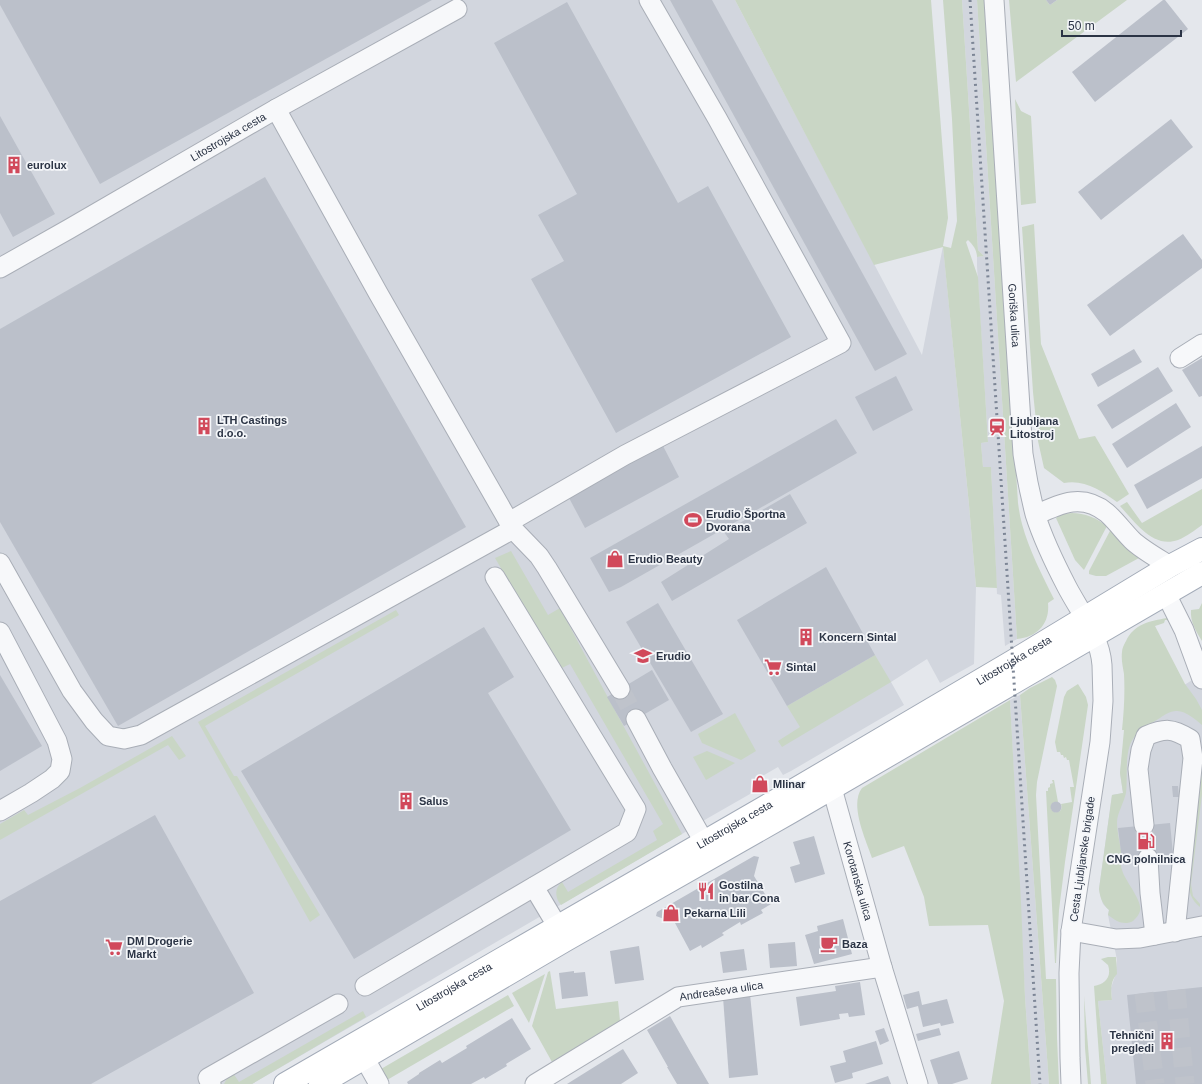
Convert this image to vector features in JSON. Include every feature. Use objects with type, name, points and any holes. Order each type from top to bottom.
[{"type":"main road","name":"Litostrojska cesta","points":[[1090,627],[1170,566],[1202,549]]},
{"type":"main road","name":"Litostrojska cesta","points":[[285,1084],[360,1051],[1090,627],[1166,594],[1202,573]]},
{"type":"main road","name":"Litostrojska cesta","points":[[320,1084],[360,1051]]},
{"type":"street","points":[[0,563],[72,691],[94,721],[108,736],[124,739],[141,736],[511,526],[625,455],[841,343],[717,118],[649,0]]},
{"type":"street","name":"Goriška ulica","points":[[994,0],[1023,454],[1027,480],[1043,536],[1067,587],[1090,627]]},
{"type":"street","name":"Litostrojska cesta","points":[[2,263],[457,9]]},
{"type":"street","points":[[276,109],[378,293],[511,526],[539,556],[620,689]]},
{"type":"street","points":[[1180,358],[1202,344]]},
{"type":"street","points":[[1036,515],[1052,507],[1068,502],[1090,503],[1107,513],[1134,542],[1170,566]]},
{"type":"street","points":[[366,986],[627,832],[636,809],[496,577]]},
{"type":"street","points":[[1166,594],[1184,630],[1202,679]]},
{"type":"street","name":"Cesta Ljubljanske brigade","points":[[1071,1084],[1069,973],[1071,931],[1100,742],[1104,688],[1102,660],[1090,627]]},
{"type":"street","points":[[0,632],[57,741],[62,759],[60,771],[52,778],[0,812]]},
{"type":"street","points":[[636,719],[708,849]]},
{"type":"street","points":[[1144,825],[1138,769],[1141,750],[1146,736],[1160,730],[1176,731],[1190,738],[1193,758],[1175,932]]},
{"type":"street","name":"Korotanska ulica","points":[[829,779],[882,967],[918,1084]]},
{"type":"street","points":[[1148,858],[1155,935]]},
{"type":"street","points":[[534,887],[562,933]]},
{"type":"street","points":[[1071,931],[1116,939],[1140,938],[1202,926]]},
{"type":"street","name":"Andreaševa ulica","points":[[535,1084],[678,997],[882,967]]},
{"type":"street","points":[[211,1084],[208,1078],[338,1004]]},
{"type":"street","points":[[360,1051],[379,1084]]},
{"type":"shaded area","points":[[0,0],[735,0],[922,355],[943,246],[976,587],[974,664],[940,683],[927,659],[891,682],[904,705],[791,771],[783,775],[778,767],[759,778],[764,786],[252,1084],[0,1084]]},
{"type":"shaded area","points":[[962,0],[977,0],[1017,639],[1005,646],[1001,595],[997,594],[991,468],[983,468],[981,443],[988,442],[977,257],[984,256],[978,250]]},
{"type":"shaded area","points":[[1202,674],[1202,1084],[1107,1084],[1098,1001],[1112,1000],[1111,988],[1115,976],[1117,960],[1108,915],[1109,910],[1103,904],[1099,889],[1112,795],[1123,793],[1120,773],[1125,730],[1181,687]]},
{"type":"shaded area","points":[[1020,695],[1049,1084],[1031,1084],[1025,997],[1010,700]]},
{"type":"green space","points":[[735,0],[931,0],[948,218],[943,246],[951,248],[957,221],[952,119],[943,0],[962,0],[978,250],[984,256],[977,257],[973,246],[968,240],[966,242],[978,277],[988,442],[981,443],[983,467],[991,467],[997,588],[976,587],[943,247],[874,265]]},
{"type":"green space","points":[[977,0],[986,0],[1018,503],[1021,521],[1028,543],[1054,599],[1048,603],[1047,617],[1041,628],[1031,635],[1017,639]]},
{"type":"green space","points":[[1009,0],[1046,0],[1050,5],[1057,0],[1127,0],[1016,82]]},
{"type":"green space","points":[[1015,99],[1021,111],[1031,116],[1036,203],[1021,205]]},
{"type":"green space","points":[[1034,224],[1041,344],[1079,439],[1095,436],[1129,494],[1117,502],[1099,490],[1086,484],[1071,482],[1064,483],[1044,468],[1038,441],[1033,392],[1022,227]]},
{"type":"green space","points":[[1202,489],[1202,525],[1178,540],[1169,542],[1160,541],[1145,532],[1120,506],[1127,502],[1142,523]]},
{"type":"green space","points":[[1072,513],[1090,516],[1107,526],[1084,570],[1075,560],[1056,518],[1061,514]]},
{"type":"green space","points":[[1111,529],[1139,558],[1106,576],[1089,574],[1089,571]]},
{"type":"green space","points":[[511,551],[548,615],[560,608],[682,834],[561,905],[556,893],[559,884],[562,882],[568,892],[657,840],[653,831],[663,824],[570,664],[560,669],[495,558]]},
{"type":"green space","points":[[1202,603],[1202,641],[1191,618],[1191,610],[1199,609]]},
{"type":"green space","points":[[396,610],[399,615],[205,726],[234,776],[237,776],[320,915],[310,922],[198,722]]},
{"type":"green space","points":[[1167,618],[1171,622],[1170,623],[1165,620],[1164,623],[1155,626],[1185,684],[1202,710],[1202,725],[1183,712],[1172,712],[1165,714],[1135,735],[1130,744],[1127,758],[1126,793],[1118,815],[1117,826],[1122,858],[1121,868],[1139,902],[1140,911],[1133,921],[1123,923],[1108,915],[1109,910],[1102,900],[1099,889],[1112,795],[1123,793],[1120,773],[1124,730],[1122,730],[1124,709],[1124,674],[1122,651],[1129,635],[1138,627],[1155,620]]},
{"type":"green space","points":[[875,655],[891,682],[782,747],[778,741],[800,727],[787,706]]},
{"type":"green space","points":[[1052,677],[1057,686],[1037,782],[1036,795],[1046,979],[1056,979],[1059,1084],[1049,1084],[1020,695]]},
{"type":"green space","points":[[1078,684],[1086,697],[1088,705],[1065,862],[1059,910],[1055,963],[1046,791],[1048,791],[1050,784],[1053,783],[1052,780],[1054,780],[1058,802],[1054,802],[1051,805],[1051,809],[1054,812],[1058,812],[1062,808],[1061,804],[1072,802],[1070,787],[1074,787],[1069,760],[1067,760],[1066,757],[1064,758],[1060,752],[1057,752],[1055,742],[1064,697],[1067,691]]},
{"type":"green space","points":[[1010,700],[1025,997],[1031,1084],[991,1084],[1004,1001],[988,925],[929,926],[924,897],[904,846],[872,858],[860,823],[857,804],[858,795],[862,788]]},
{"type":"green space","points":[[735,713],[756,751],[741,760],[702,743],[698,734]]},
{"type":"green space","points":[[172,736],[186,756],[179,760],[168,745],[0,840],[0,824],[24,810],[28,815],[80,788]]},
{"type":"green space","points":[[707,751],[735,763],[706,780],[693,757]]},
{"type":"green space","points":[[1202,772],[1202,794],[1191,884],[1193,896],[1200,904],[1200,907],[1194,902],[1191,896],[1188,881]]},
{"type":"green space","points":[[1116,957],[1117,974],[1112,983],[1112,1000],[1098,1001],[1107,1084],[1101,1084],[1094,986],[1101,984],[1107,979],[1109,973],[1108,965],[1101,959]]},
{"type":"green space","points":[[550,971],[556,1009],[618,1001],[620,1021],[552,1062],[532,1026],[548,972]]},
{"type":"green space","points":[[545,974],[529,1023],[512,993]]},
{"type":"green space","points":[[508,995],[514,1006],[387,1080],[381,1069]]},
{"type":"green space","points":[[1084,996],[1091,1084],[1088,1084],[1085,1048]]},
{"type":"green space","points":[[363,1011],[366,1017],[252,1084],[224,1084],[228,1076],[233,1073],[239,1082]]},
{"type":"building","points":[[0,0],[432,0],[100,184],[0,5]]},
{"type":"building","points":[[670,0],[712,0],[907,354],[875,371]]},
{"type":"building","points":[[1046,0],[1057,0],[1050,5]]},
{"type":"building","points":[[1163,0],[1165,0],[1188,29],[1095,102],[1072,72]]},
{"type":"building","points":[[567,2],[678,203],[708,186],[791,337],[616,433],[531,279],[564,261],[538,215],[577,194],[494,43]]},
{"type":"building","name":"eurolux","points":[[0,116],[55,214],[13,237],[0,213]]},
{"type":"building","points":[[1171,119],[1193,147],[1101,220],[1078,192]]},
{"type":"building","name":"LTH Castings d.o.o.","points":[[265,177],[466,527],[118,726],[0,522],[0,329]]},
{"type":"building","points":[[1183,234],[1202,260],[1202,268],[1110,336],[1087,305]]},
{"type":"building","points":[[1134,349],[1142,362],[1098,387],[1091,374]]},
{"type":"building","points":[[1202,358],[1202,396],[1199,397],[1182,370]]},
{"type":"building","points":[[1158,367],[1173,391],[1112,429],[1097,405]]},
{"type":"building","points":[[896,376],[913,410],[873,431],[855,397]]},
{"type":"building","points":[[1176,403],[1191,427],[1127,468],[1112,444]]},
{"type":"building","points":[[836,419],[857,453],[621,587],[609,592],[590,558]]},
{"type":"building","points":[[662,444],[679,477],[585,528],[568,496]]},
{"type":"building","points":[[1202,446],[1202,478],[1147,509],[1134,485]]},
{"type":"building","points":[[790,494],[807,523],[672,601],[661,582],[729,539],[724,532]]},
{"type":"building","name":"Koncern Sintal","points":[[826,567],[875,655],[787,706],[737,620]]},
{"type":"building","name":"Erudio","points":[[658,603],[723,714],[691,732],[626,622]]},
{"type":"building","name":"Salus","points":[[484,627],[514,677],[488,693],[571,830],[354,959],[241,771]]},
{"type":"building","points":[[652,670],[669,700],[624,726],[607,697]]},
{"type":"building","points":[[0,675],[42,746],[0,771]]},
{"type":"building","points":[[1172,786],[1178,786],[1179,797],[1173,797]]},
{"type":"building","points":[[1054,802],[1058,802],[1060,803],[1060,811],[1054,812],[1051,809],[1051,805]]},
{"type":"building","name":"DM Drogerie Markt","points":[[155,815],[254,993],[91,1084],[0,1084],[0,901]]},
{"type":"building","name":"CNG polnilnica","points":[[1170,823],[1173,855],[1122,860],[1118,828]]},
{"type":"building","points":[[814,836],[825,874],[795,883],[790,867],[800,864],[793,842]]},
{"type":"building","points":[[754,856],[759,857],[754,876],[771,904],[761,910],[763,913],[741,925],[740,922],[722,933],[724,935],[702,948],[701,945],[690,951],[675,923],[656,916],[657,912]]},
{"type":"building","name":"Baza","points":[[843,919],[852,954],[814,964],[805,935],[818,931],[817,926]]},
{"type":"building","points":[[795,942],[797,966],[770,968],[768,944]]},
{"type":"building","points":[[639,946],[644,980],[615,984],[610,951]]},
{"type":"building","points":[[744,949],[747,970],[723,973],[720,952]]},
{"type":"building","points":[[574,971],[574,973],[585,972],[588,996],[562,999],[559,973]]},
{"type":"building","points":[[860,982],[865,1015],[849,1017],[848,1013],[839,1014],[840,1019],[800,1026],[796,997],[836,991],[835,986]]},
{"type":"building","name":"Tehnični pregledi","points":[[1202,987],[1202,1084],[1136,1084],[1127,995]]},
{"type":"building","points":[[919,991],[922,1005],[947,999],[954,1023],[941,1026],[940,1023],[923,1027],[918,1006],[907,1009],[903,995]]},
{"type":"building","points":[[750,994],[758,1075],[729,1078],[723,997]]},
{"type":"building","points":[[670,1016],[709,1084],[677,1084],[667,1067],[647,1030]]},
{"type":"building","points":[[512,1018],[531,1049],[506,1064],[507,1066],[485,1079],[484,1077],[471,1084],[408,1084],[407,1082],[419,1073],[440,1060],[442,1063],[467,1048],[466,1046]]},
{"type":"building","points":[[884,1028],[889,1041],[880,1045],[875,1031]]},
{"type":"building","points":[[939,1028],[941,1035],[918,1041],[916,1034]]},
{"type":"building","points":[[876,1041],[883,1064],[852,1073],[853,1078],[835,1083],[830,1066],[846,1062],[843,1051]]},
{"type":"building","points":[[623,1049],[638,1073],[621,1084],[567,1084]]},
{"type":"building","points":[[959,1051],[968,1079],[952,1084],[938,1084],[930,1060]]},
{"type":"building","points":[[888,1076],[891,1084],[865,1084]]},
{"type":"tunnel","points":[[620,689],[636,719]]},
{"type":"tunnel","points":[[1144,825],[1148,858]]},
{"type":"tunnel","points":[[1176,990],[1185,1084]]},
{"type":"tunnel","points":[[1144,993],[1155,1084]]},
{"type":"railway","points":[[970,0],[1040,1084]]},
{"type":"place","name":"eurolux","points":[[14,165]]},
{"type":"place","name":"LTH Castings d.o.o.","points":[[204,426]]},
{"type":"place","name":"Ljubljana Litostroj","points":[[997,427]]},
{"type":"place","name":"Erudio Športna Dvorana","points":[[693,520]]},
{"type":"place","name":"Erudio Beauty","points":[[615,559]]},
{"type":"place","name":"Koncern Sintal","points":[[806,637]]},
{"type":"place","name":"Erudio","points":[[643,656]]},
{"type":"place","name":"Sintal","points":[[773,667]]},
{"type":"place","name":"Mlinar","points":[[760,784]]},
{"type":"place","name":"Salus","points":[[406,801]]},
{"type":"place","name":"CNG polnilnica","points":[[1146,841]]},
{"type":"place","name":"Gostilna in bar Cona","points":[[706,891]]},
{"type":"place","name":"Pekarna Lili","points":[[671,913]]},
{"type":"place","name":"Baza","points":[[829,944]]},
{"type":"place","name":"DM Drogerie Markt","points":[[114,947]]},
{"type":"place","name":"Tehnični pregledi","points":[[1167,1041]]}]
